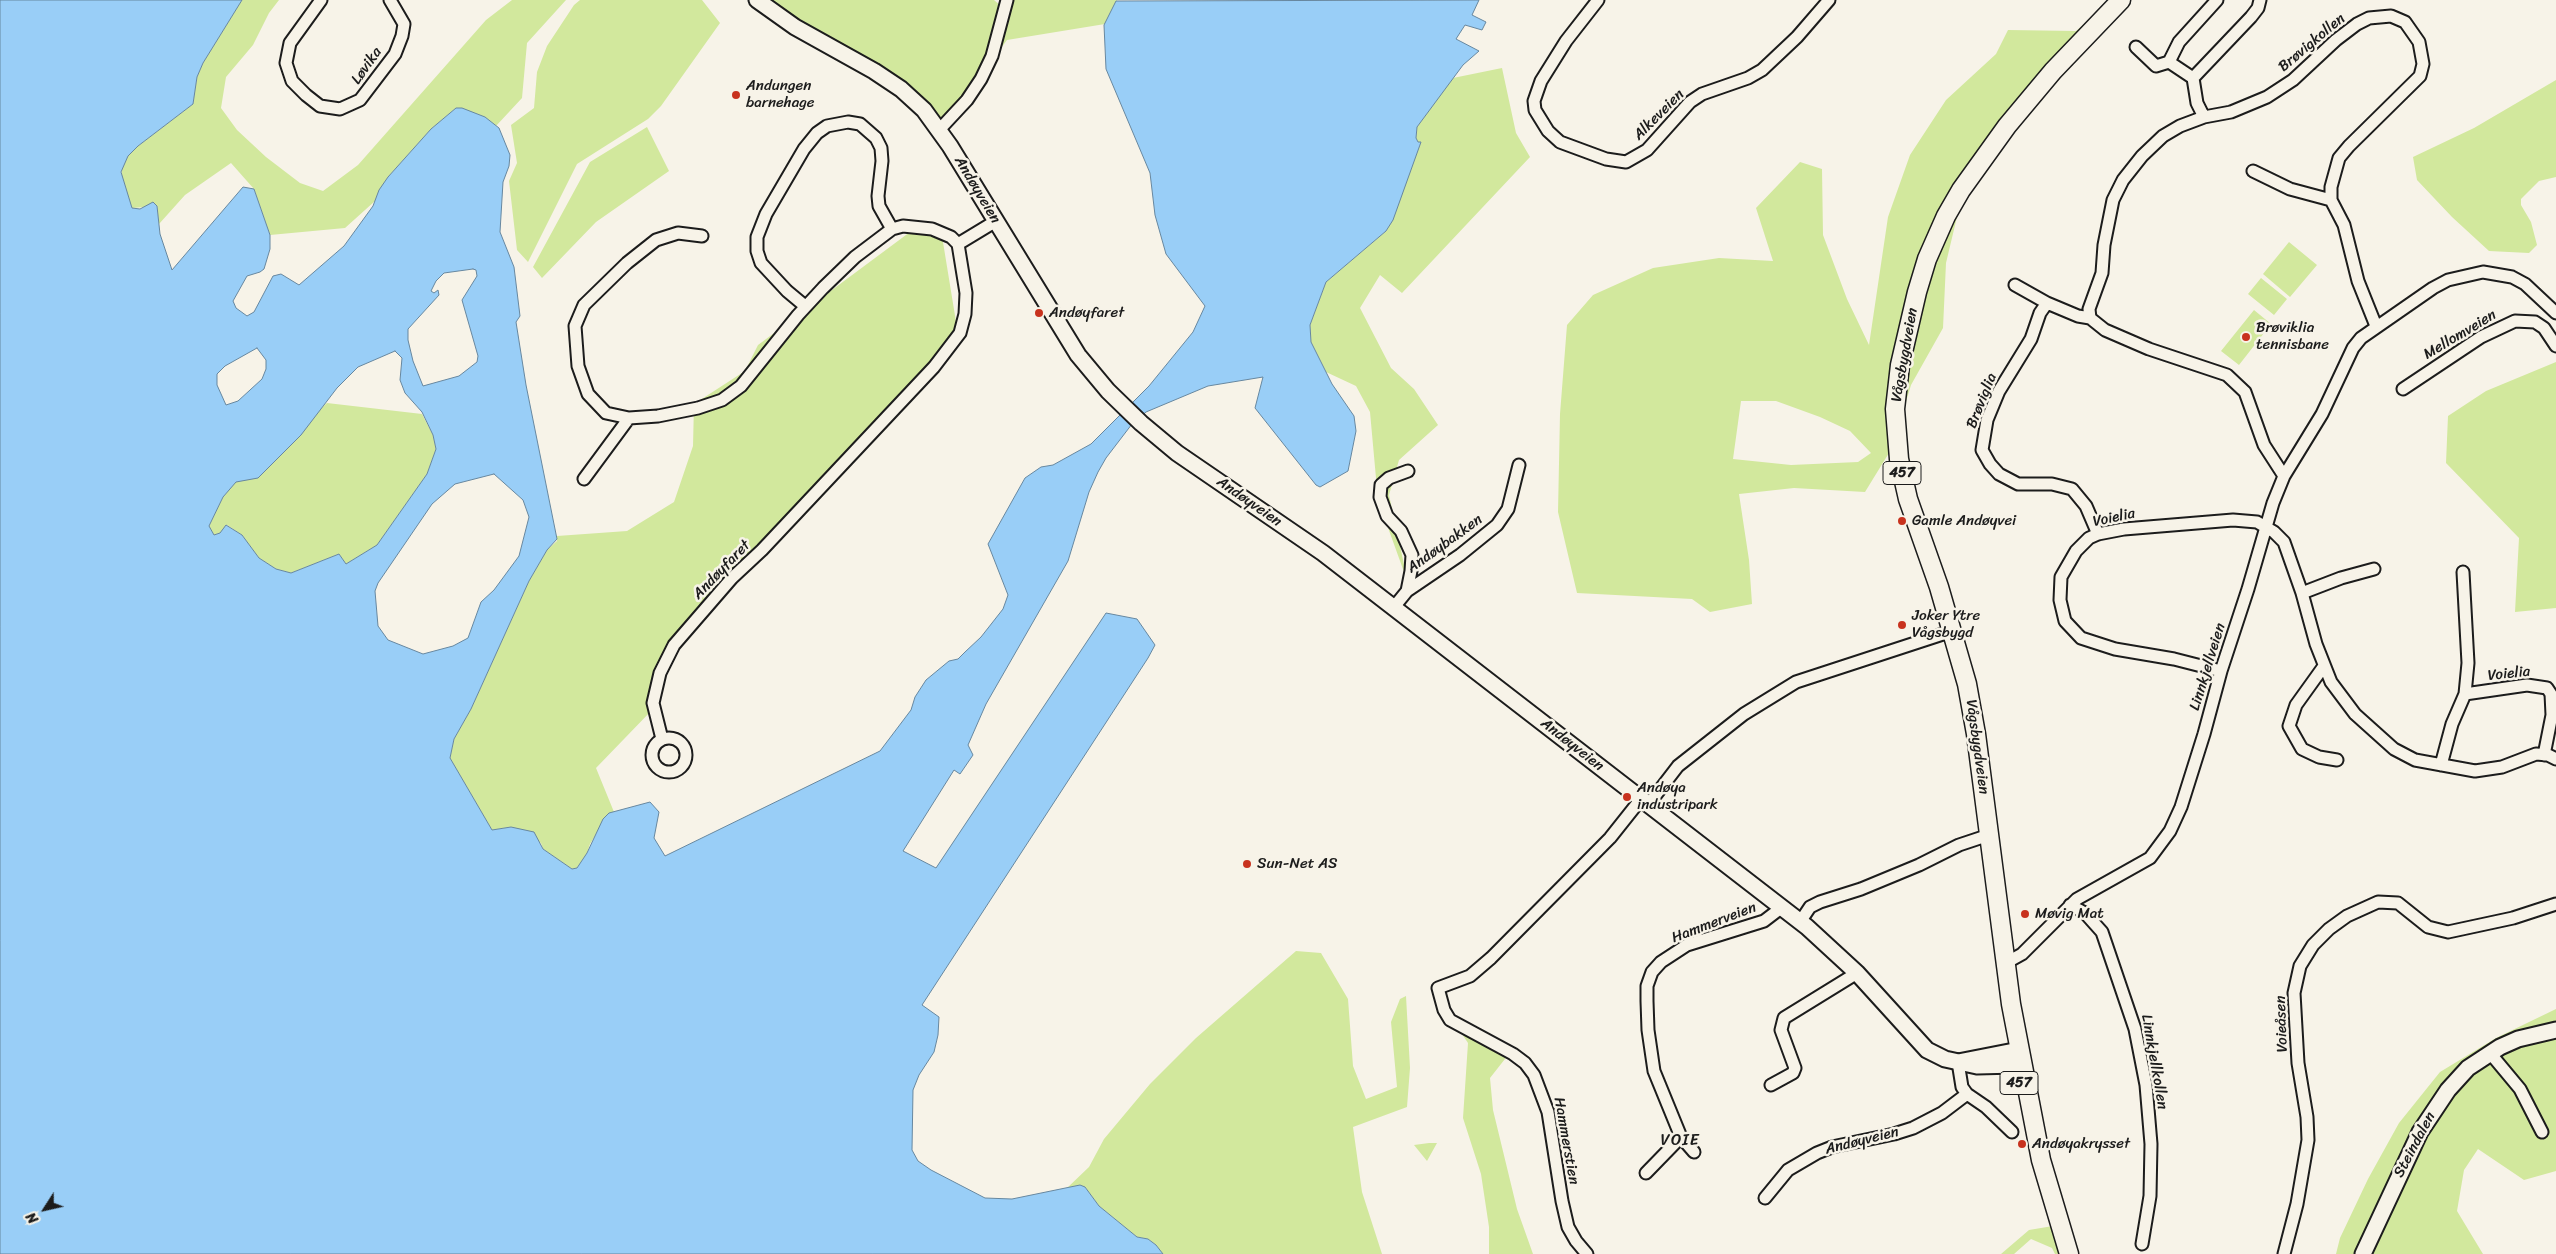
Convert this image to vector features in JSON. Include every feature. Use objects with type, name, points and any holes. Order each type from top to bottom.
[{"type":"main road","name":"Vågsbygdveien","points":[[2069,1254],[2041,1160],[2033,1143],[2017,1058],[1974,718],[1967,684],[1952,632],[1908,500],[1896,434],[1895,409],[1900,365],[1917,292],[1927,259],[1946,216],[1989,150],[2043,82],[2120,0]]},
{"type":"street","name":"Løvika","points":[[321,0],[290,43],[286,63],[292,81],[306,96],[320,106],[340,109],[360,100],[395,54],[402,36],[404,24],[390,0]]},
{"type":"street","name":"Andøyveien","points":[[757,0],[795,27],[874,71],[901,89],[924,110],[940,129],[1078,355],[1122,406],[1140,423],[1177,453],[1323,553],[1800,922],[1857,972],[1927,1050],[1945,1059],[1958,1062]]},
{"type":"street","points":[[940,129],[982,79],[992,56],[1007,0]]},
{"type":"street","name":"Alkeveien","points":[[1598,0],[1566,41],[1542,81],[1534,101],[1535,110],[1548,132],[1560,142],[1615,162],[1633,160],[1647,150],[1680,112],[1702,94],[1748,78],[1762,70],[1796,37],[1829,0]]},
{"type":"street","points":[[2136,47],[2156,66],[2169,62],[2179,42],[2217,0]]},
{"type":"street","points":[[2193,78],[2251,17],[2258,8],[2260,0]]},
{"type":"street","name":"Brøvigkollen","points":[[2090,318],[2089,309],[2102,273],[2108,222],[2117,190],[2142,156],[2170,132],[2204,117],[2231,112],[2267,97],[2293,80],[2346,31],[2369,18],[2391,16],[2405,22],[2419,42],[2423,64],[2420,76],[2363,130],[2339,158],[2331,187],[2332,200]]},
{"type":"street","points":[[2169,62],[2193,78],[2197,103],[2204,117]]},
{"type":"street","points":[[805,306],[787,291],[762,263],[757,251],[757,237],[766,214],[804,149],[818,132],[827,126],[848,122],[860,124],[876,138],[881,148],[882,161],[878,196],[879,206],[892,229]]},
{"type":"street","points":[[2253,171],[2290,188],[2332,200],[2344,225],[2358,281],[2376,326],[2448,280],[2482,272],[2512,278],[2526,284],[2556,313]]},
{"type":"street","points":[[702,236],[678,233],[656,240],[627,263],[594,294],[578,316],[575,326],[576,352],[582,379],[588,394],[606,413],[629,418],[671,414],[722,400],[741,386],[805,306],[856,257],[892,229],[903,226],[932,229],[951,237],[958,244],[996,221]]},
{"type":"street","name":"Andøyfaret","points":[[662,739],[653,703],[660,673],[674,645],[732,578],[762,550],[934,367],[960,333],[965,314],[966,293],[958,244]]},
{"type":"street","points":[[2014,285],[2047,303],[2090,318],[2105,330],[2120,337],[2227,375],[2245,392],[2269,457],[2284,476]]},
{"type":"street","name":"Brøviglia","points":[[2047,303],[2040,313],[2031,339],[1998,391],[1987,420],[1982,450],[1987,460],[1999,474],[2018,484],[2052,484],[2072,488],[2086,506],[2098,534]]},
{"type":"street","name":"Mellomveien","points":[[2403,389],[2473,342],[2515,321],[2535,322],[2544,328],[2556,346]]},
{"type":"street","name":"Linnkjellveien","points":[[2005,960],[2013,959],[2022,954],[2070,906],[2095,887],[2140,865],[2150,858],[2164,840],[2181,807],[2220,671],[2248,589],[2265,526],[2284,476],[2326,407],[2353,348],[2376,326]]},
{"type":"street","points":[[584,479],[629,418]]},
{"type":"street","name":"Andøybakken","points":[[1394,607],[1407,591],[1490,533],[1508,509],[1519,465]]},
{"type":"street","name":"Andøybakken","points":[[1407,591],[1412,571],[1412,555],[1401,531],[1387,516],[1380,497],[1381,485],[1385,481],[1408,472]]},
{"type":"street","name":"Voielia","points":[[2220,671],[2174,658],[2145,655],[2081,638],[2065,621],[2060,600],[2061,577],[2076,551],[2089,538],[2098,534],[2138,527],[2233,520],[2257,522],[2274,532],[2284,542],[2302,593],[2316,644],[2331,682],[2347,705],[2384,741],[2404,756],[2461,770],[2488,771],[2536,754],[2556,759]]},
{"type":"street","points":[[2302,593],[2374,568]]},
{"type":"street","name":"Voielia","points":[[2441,765],[2445,745],[2465,694],[2468,662],[2463,572]]},
{"type":"street","points":[[1644,802],[1678,766],[1744,714],[1796,682],[1952,632]]},
{"type":"street","points":[[2324,666],[2296,705],[2289,726],[2302,749],[2319,757],[2337,760]]},
{"type":"street","name":"Voielia","points":[[2465,694],[2527,685],[2547,688],[2551,694],[2552,715],[2544,755]]},
{"type":"street","name":"Hammerstien","points":[[1587,1254],[1576,1241],[1568,1227],[1548,1112],[1534,1075],[1525,1063],[1513,1054],[1450,1020],[1444,1010],[1438,988],[1470,976],[1491,958],[1644,802]]},
{"type":"street","points":[[1800,922],[1810,907],[1820,902],[1861,889],[1919,865],[1959,845],[1989,835]]},
{"type":"street","name":"Voieåsen","points":[[2284,1254],[2297,1204],[2308,1140],[2307,1117],[2298,1063],[2294,993],[2300,966],[2312,945],[2328,929],[2347,916],[2378,902],[2398,903],[2428,927],[2448,932],[2513,918],[2556,904]]},
{"type":"street","name":"Linnkjellkollen","points":[[2070,906],[2085,913],[2102,932],[2136,1028],[2146,1085],[2151,1144],[2150,1196],[2142,1244]]},
{"type":"street","name":"Hammerveien","points":[[1694,1152],[1681,1137],[1658,1084],[1653,1062],[1647,986],[1652,972],[1674,953],[1688,945],[1764,921],[1781,908]]},
{"type":"street","points":[[1771,1086],[1793,1073],[1795,1068],[1782,1030],[1784,1018],[1857,972]]},
{"type":"street","name":"Steindalen","points":[[2363,1254],[2402,1168],[2436,1106],[2468,1068],[2490,1053],[2518,1039],[2556,1030]]},
{"type":"street","points":[[2490,1053],[2520,1089],[2542,1132]]},
{"type":"street","points":[[2012,1132],[1986,1107],[1967,1094],[1962,1087],[1958,1062],[2017,1058]]},
{"type":"street","name":"Andøyveien","points":[[1765,1198],[1788,1170],[1817,1152],[1913,1128],[1942,1113],[1967,1094]]},
{"type":"street","points":[[1646,1173],[1681,1137]]},
{"type":"green space","points":[[242,0],[279,0],[269,13],[253,45],[226,77],[221,108],[237,130],[266,157],[300,183],[323,191],[358,165],[486,20],[512,0],[566,0],[527,43],[522,98],[496,126],[485,117],[456,108],[431,129],[388,177],[375,201],[345,228],[270,235],[254,189],[231,163],[185,195],[159,224],[157,206],[132,208],[122,178],[122,166],[128,156],[138,146],[193,104],[197,77],[203,63]]},
{"type":"green space","points":[[580,0],[702,0],[720,23],[661,106],[648,119],[577,164],[528,262],[517,250],[509,181],[517,163],[511,125],[534,108],[537,72],[547,46],[574,5]]},
{"type":"green space","points":[[758,0],[994,0],[1002,7],[1004,0],[1117,0],[1105,24],[1007,40],[941,129],[918,103]]},
{"type":"green space","points":[[2112,0],[2131,0],[2085,44],[2040,93],[1961,200],[1946,263],[1943,328],[1911,385],[1892,448],[1865,492],[1794,488],[1739,494],[1749,560],[1752,604],[1710,612],[1692,599],[1577,593],[1558,512],[1560,414],[1567,325],[1593,295],[1653,268],[1719,258],[1773,261],[1756,208],[1800,162],[1822,169],[1823,235],[1847,299],[1869,345],[1888,217],[1910,155],[1946,100],[1996,54],[2008,30],[2076,31]],"holes":[[[1741,401],[1776,401],[1820,417],[1850,431],[1871,453],[1858,462],[1791,465],[1733,459]]]},
{"type":"green space","points":[[1502,68],[1516,133],[1530,157],[1402,293],[1380,275],[1360,308],[1391,368],[1414,389],[1438,425],[1399,460],[1389,495],[1408,583],[1378,500],[1370,412],[1356,386],[1326,372],[1311,342],[1310,325],[1326,282],[1386,231],[1421,142],[1418,142],[1416,138],[1417,127],[1447,85],[1453,78]]},
{"type":"green space","points":[[2556,80],[2556,177],[2539,181],[2521,199],[2521,205],[2531,222],[2537,245],[2529,253],[2489,251],[2452,217],[2417,180],[2413,157],[2474,128]]},
{"type":"green space","points":[[647,127],[669,171],[596,222],[542,278],[533,267],[590,162]]},
{"type":"green space","points":[[910,232],[942,236],[958,334],[700,615],[659,672],[653,709],[596,768],[614,812],[609,813],[577,868],[572,869],[543,849],[541,843],[511,827],[492,830],[450,758],[454,739],[471,709],[529,581],[547,550],[557,541],[557,536],[627,531],[674,502],[693,446],[694,404],[745,371],[758,345]]},
{"type":"green space","points":[[2289,242],[2317,265],[2290,297],[2263,274]]},
{"type":"green space","points":[[2261,278],[2287,299],[2274,315],[2248,294]]},
{"type":"green space","name":"Brøviklia tennisbane","points":[[2254,310],[2271,324],[2239,365],[2221,351]]},
{"type":"green space","points":[[2556,362],[2556,608],[2515,612],[2519,538],[2446,463],[2448,416],[2486,391]]},
{"type":"green space","points":[[327,403],[422,414],[433,435],[436,449],[427,474],[377,545],[346,564],[339,554],[291,573],[276,569],[259,558],[242,535],[227,525],[220,533],[214,535],[209,526],[223,497],[236,481],[242,479]]},
{"type":"green space","points":[[1296,951],[1321,953],[1348,999],[1353,1066],[1366,1099],[1397,1087],[1391,1022],[1400,999],[1406,996],[1410,1068],[1407,1107],[1353,1127],[1362,1192],[1382,1254],[1163,1254],[1148,1239],[1137,1237],[1099,1206],[1085,1187],[1066,1189],[1089,1167],[1104,1139],[1150,1084],[1196,1038]]},
{"type":"green space","points":[[2556,1009],[2556,1171],[2524,1180],[2478,1149],[2464,1170],[2457,1211],[2483,1254],[2336,1254],[2340,1238],[2368,1179],[2399,1123],[2440,1072],[2496,1038]]},
{"type":"green space","points":[[1452,1019],[1512,1050],[1490,1078],[1493,1110],[1517,1209],[1533,1254],[1489,1254],[1489,1227],[1481,1174],[1463,1118],[1468,1043]]},
{"type":"green space","points":[[1437,1143],[1427,1161],[1414,1145]]},
{"type":"green space","points":[[2053,1226],[2066,1254],[2055,1254],[2052,1248],[2031,1239],[2014,1254],[2001,1254],[2029,1230]]},
{"type":"water","points":[[0,0],[242,0],[203,63],[197,77],[193,104],[138,146],[128,156],[121,172],[132,208],[140,209],[153,202],[157,206],[160,234],[172,270],[243,187],[254,189],[270,235],[270,249],[264,269],[247,276],[233,301],[236,308],[247,316],[254,312],[273,276],[281,274],[299,285],[344,246],[373,206],[379,190],[388,177],[431,129],[456,108],[462,108],[485,117],[499,128],[510,155],[509,166],[503,182],[500,232],[514,267],[520,316],[516,322],[526,385],[557,539],[547,550],[529,581],[471,709],[454,739],[450,758],[492,830],[511,827],[534,832],[543,849],[572,869],[577,868],[587,853],[603,819],[609,813],[650,802],[659,812],[654,838],[665,856],[880,751],[911,710],[915,697],[926,680],[949,661],[958,659],[981,637],[1003,609],[1008,595],[988,544],[1025,478],[1041,467],[1053,465],[1091,444],[1149,386],[1193,332],[1205,306],[1166,254],[1155,215],[1150,173],[1106,69],[1104,25],[1116,1],[1479,0],[1472,15],[1486,22],[1482,30],[1465,25],[1456,39],[1479,51],[1463,65],[1417,127],[1416,138],[1418,142],[1421,142],[1393,220],[1386,231],[1326,282],[1310,325],[1311,342],[1332,384],[1354,416],[1356,431],[1348,471],[1320,487],[1316,485],[1255,408],[1263,377],[1208,386],[1146,412],[1132,424],[1106,458],[1098,472],[1089,492],[1068,561],[986,704],[968,745],[973,755],[960,774],[954,770],[903,851],[936,868],[1106,613],[1137,619],[1155,645],[1148,658],[922,1005],[939,1017],[938,1035],[934,1052],[919,1075],[913,1090],[912,1150],[918,1161],[931,1170],[985,1198],[1012,1199],[1080,1185],[1085,1187],[1099,1206],[1137,1237],[1148,1239],[1156,1245],[1163,1254],[0,1254]],"holes":[[[476,270],[477,276],[462,300],[478,356],[477,362],[459,376],[423,386],[413,361],[408,340],[408,329],[439,295],[438,290],[434,293],[431,291],[436,281],[444,273]],[[257,348],[266,360],[266,369],[262,379],[238,401],[226,405],[217,385],[217,374],[225,366]],[[395,351],[402,358],[400,380],[405,393],[422,412],[433,435],[436,449],[427,474],[377,545],[346,564],[339,554],[291,573],[276,569],[259,558],[242,535],[226,525],[220,533],[214,535],[209,526],[223,497],[236,482],[258,478],[301,435],[337,388],[358,367]],[[494,474],[523,500],[529,517],[519,556],[494,590],[481,602],[468,638],[453,646],[423,654],[388,640],[378,626],[375,591],[378,583],[432,504],[455,484]]]},
{"type":"place","name":"Andungen barnehage","points":[[736,95]]},
{"type":"place","name":"Andøyfaret","points":[[1039,313]]},
{"type":"place","name":"Brøviklia tennisbane","points":[[2246,337]]},
{"type":"place","name":"Gamle Andøyvei","points":[[1902,521]]},
{"type":"place","name":"Joker Ytre Vågsbygd","points":[[1902,625]]},
{"type":"place","name":"Andøya industripark","points":[[1627,797]]},
{"type":"place","name":"Sun-Net AS","points":[[1247,864]]},
{"type":"place","name":"Møvig Mat","points":[[2025,914]]},
{"type":"place","name":"Andøyakrysset","points":[[2022,1144]]},
{"type":"district","name":"VOIE","points":[[1680,1141]]}]
